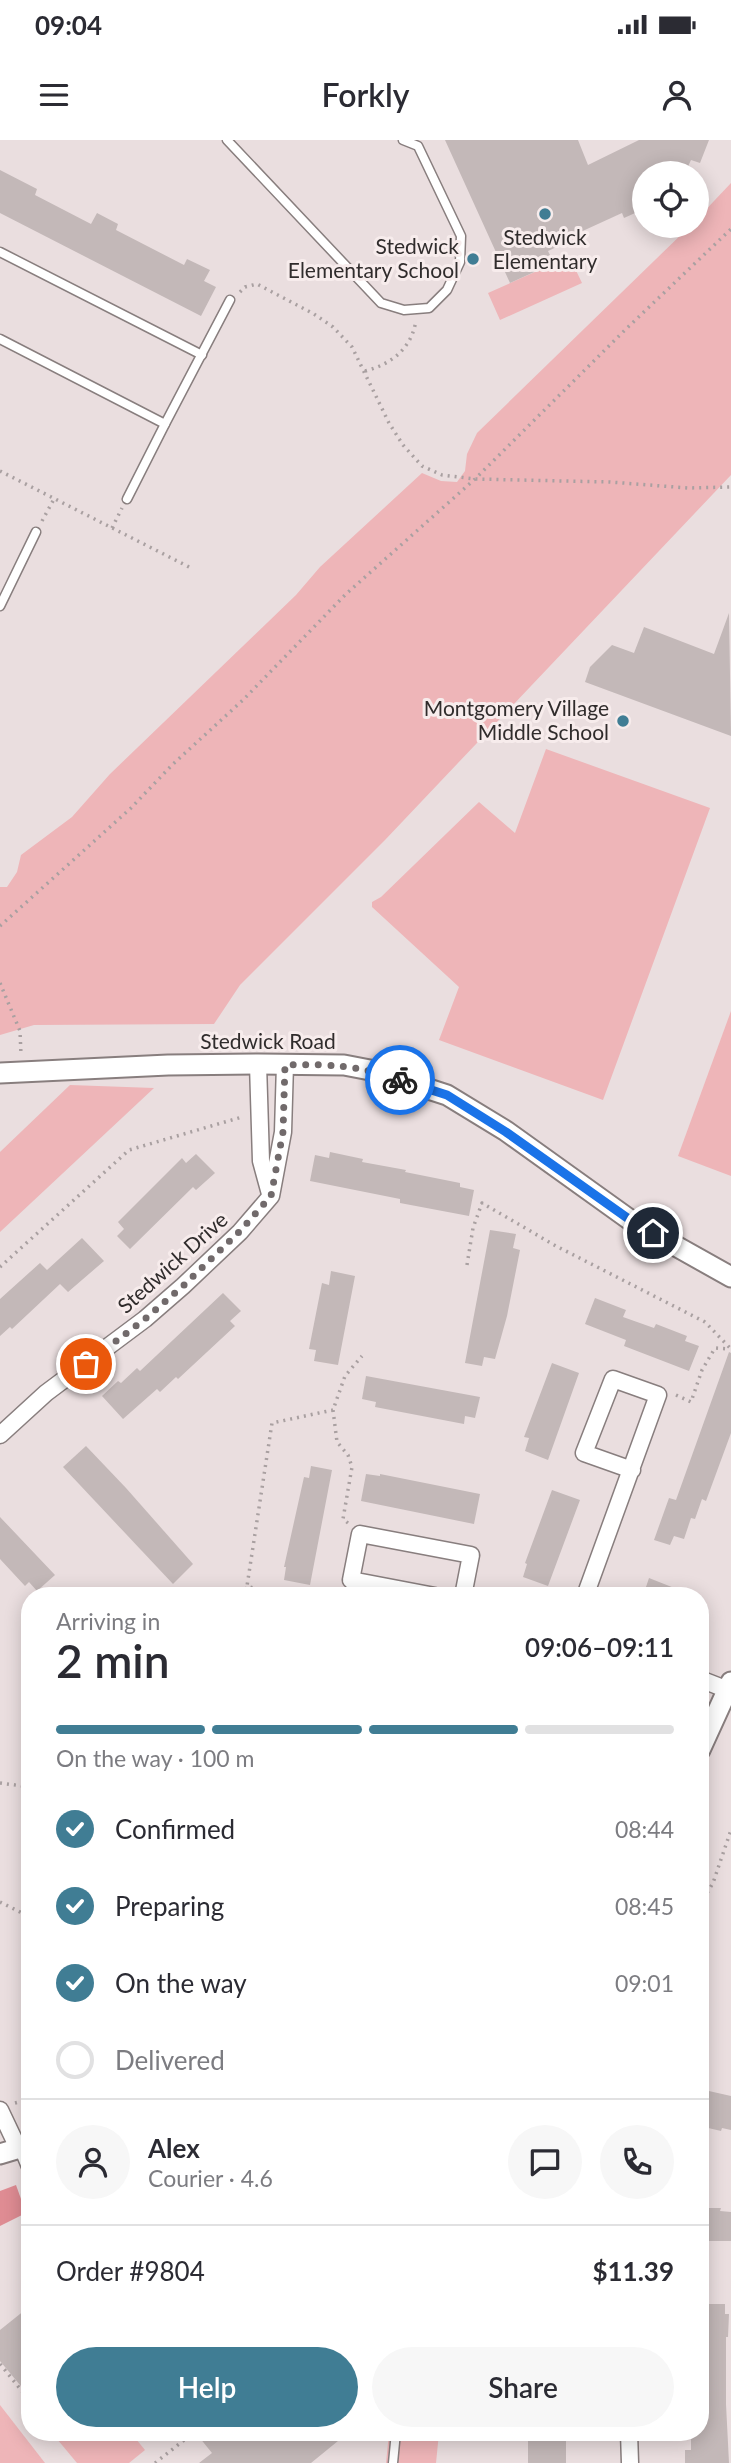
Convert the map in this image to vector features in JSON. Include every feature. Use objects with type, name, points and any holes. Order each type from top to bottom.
[{"type":"street","name":"Stedwick Road","points":[[0,1073],[258,1065],[344,1065],[370,1070],[447,1095],[506,1132],[633,1222],[731,1277]]},
{"type":"street","points":[[258,1065],[261,1161],[271,1196]]},
{"type":"street","points":[[271,1196],[283,1132],[285,1065]]},
{"type":"street","name":"Stedwick Drive","points":[[0,1435],[46,1393],[145,1319],[183,1286],[240,1231],[271,1196]]},
{"type":"street","points":[[588,1587],[632,1470],[658,1395],[613,1379],[584,1453],[632,1470]]},
{"type":"street","points":[[388,1587],[351,1580],[360,1534],[471,1555],[465,1587]]},
{"type":"street","points":[[709,1681],[730,1686],[709,1731]]},
{"type":"street","points":[[0,2110],[16,2149]]},
{"type":"street","points":[[629,2441],[630,2463]]},
{"type":"lane","points":[[228,140],[381,303],[404,310],[429,308],[447,290],[460,262],[461,236],[418,146],[403,140]]},
{"type":"lane","points":[[0,252],[202,355]]},
{"type":"lane","points":[[127,499],[230,300]]},
{"type":"lane","points":[[0,339],[165,424]]},
{"type":"lane","points":[[0,606],[3,594],[36,533]]},
{"type":"lane","points":[[393,2463],[395,2441]]},
{"type":"path","points":[[0,926],[131,808],[172,765],[243,700],[346,594],[475,479],[731,229]]},
{"type":"path","points":[[230,300],[246,287],[257,284],[333,327],[352,347],[389,423],[403,445],[422,467],[442,475],[475,479],[610,482],[688,488],[731,486]]},
{"type":"path","points":[[365,371],[391,360],[406,347],[414,333],[417,309]]},
{"type":"path","points":[[0,471],[193,569]]},
{"type":"path","points":[[36,533],[54,499]]},
{"type":"path","points":[[112,528],[127,499]]},
{"type":"path","points":[[0,983],[20,1031],[22,1071]]},
{"type":"path","points":[[0,1267],[130,1150],[249,1115]]},
{"type":"path","points":[[467,1265],[473,1228],[482,1203],[556,1246],[705,1322],[731,1349],[715,1348],[702,1370],[691,1402],[659,1388],[658,1395]]},
{"type":"path","points":[[360,1534],[343,1519],[352,1467],[348,1455],[337,1442],[333,1410],[345,1376],[362,1356]]},
{"type":"path","points":[[250,1587],[247,1586],[272,1423],[333,1410]]},
{"type":"path","points":[[0,1783],[21,1786]]},
{"type":"path","points":[[709,1889],[731,1830]]},
{"type":"path","points":[[0,1902],[21,1912]]},
{"type":"path","points":[[0,2364],[21,2390]]},
{"type":"path","points":[[155,2463],[183,2441]]},
{"type":"shaded area","points":[[731,183],[731,475],[385,840],[240,985],[214,1024],[34,1025],[0,1035],[0,887],[7,887],[17,872],[21,855],[72,817],[110,774],[296,595],[320,567],[422,473],[441,481],[457,482],[465,471],[467,454],[477,433],[678,238],[709,238],[709,206]]},
{"type":"shaded area","points":[[571,260],[582,283],[500,320],[488,293],[546,267],[548,271]]},
{"type":"shaded area","points":[[546,749],[710,808],[603,1100],[439,1040],[459,987],[372,907],[372,902],[381,897],[479,802],[515,833]]},
{"type":"shaded area","points":[[731,1011],[731,1176],[678,1156]]},
{"type":"shaded area","points":[[70,1085],[154,1088],[0,1232],[0,1152]]},
{"type":"shaded area","points":[[16,2185],[21,2199],[21,2216],[0,2226],[0,2191]]},
{"type":"shaded area","points":[[0,2405],[21,2432],[21,2441],[28,2441],[45,2463],[0,2463]]},
{"type":"shaded area","points":[[59,2441],[138,2441],[145,2450],[129,2463],[77,2463]]},
{"type":"shaded area","points":[[388,2441],[438,2441],[436,2463],[386,2463]]},
{"type":"building","name":"Stedwick Elementary","points":[[445,140],[578,140],[588,165],[639,140],[709,140],[701,161],[632,161],[632,214],[624,218],[622,213],[563,240],[565,243],[548,251],[554,263],[510,283]]},
{"type":"building","points":[[0,170],[37,189],[35,195],[91,224],[97,213],[118,224],[116,230],[184,265],[187,259],[210,270],[204,281],[216,287],[201,316],[0,213]]},
{"type":"building","name":"Montgomery Village Middle School","points":[[729,613],[731,736],[585,682],[590,667],[612,645],[634,653],[644,627],[714,654]]},
{"type":"building","points":[[330,1152],[363,1159],[362,1162],[460,1183],[460,1187],[474,1190],[469,1216],[400,1203],[400,1199],[310,1181],[315,1155],[329,1158]]},
{"type":"building","points":[[196,1154],[215,1173],[196,1190],[193,1187],[130,1249],[117,1236],[124,1229],[118,1222],[182,1158],[186,1163]]},
{"type":"building","points":[[490,1230],[516,1234],[513,1248],[520,1250],[495,1359],[484,1357],[482,1366],[465,1363]]},
{"type":"building","points":[[82,1238],[104,1261],[68,1292],[60,1284],[12,1329],[10,1327],[0,1336],[0,1299],[40,1263],[47,1270]]},
{"type":"building","points":[[331,1271],[355,1276],[338,1365],[314,1361],[316,1350],[309,1349],[322,1283],[329,1285]]},
{"type":"building","points":[[223,1293],[241,1311],[230,1321],[235,1326],[178,1379],[176,1377],[160,1392],[157,1389],[123,1419],[102,1396],[137,1368],[140,1371]]},
{"type":"building","points":[[595,1298],[626,1310],[623,1317],[654,1328],[656,1324],[687,1336],[685,1341],[699,1346],[689,1371],[624,1346],[626,1340],[585,1324]]},
{"type":"building","points":[[729,1352],[731,1433],[706,1501],[702,1499],[695,1519],[691,1518],[684,1539],[674,1536],[670,1545],[654,1540],[669,1498],[676,1500]]},
{"type":"building","points":[[552,1363],[579,1373],[548,1460],[525,1451],[529,1438],[524,1437]]},
{"type":"building","points":[[366,1376],[480,1397],[475,1418],[465,1416],[464,1424],[375,1407],[376,1402],[362,1399]]},
{"type":"building","points":[[86,1446],[193,1564],[173,1584],[63,1467]]},
{"type":"building","points":[[311,1466],[332,1470],[310,1585],[284,1580],[284,1567],[304,1477],[309,1478]]},
{"type":"building","points":[[366,1474],[380,1474],[480,1494],[474,1524],[361,1501]]},
{"type":"building","points":[[552,1490],[580,1500],[548,1586],[523,1577],[527,1564],[525,1563]]},
{"type":"building","points":[[0,1517],[55,1575],[42,1587],[33,1587],[29,1582],[25,1586],[0,1559]]},
{"type":"building","points":[[649,1578],[672,1587],[646,1587]]},
{"type":"building","points":[[709,2091],[731,2096],[731,2130],[722,2128],[721,2131],[709,2128]]},
{"type":"building","points":[[709,2208],[721,2208],[720,2211],[731,2212],[731,2241],[709,2241]]},
{"type":"building","points":[[709,2304],[725,2304],[725,2314],[729,2314],[726,2337],[726,2404],[729,2463],[685,2463],[685,2450],[691,2450],[691,2441],[709,2441]]},
{"type":"building","points":[[21,2313],[21,2386],[0,2361],[0,2330]]},
{"type":"building","points":[[202,2441],[338,2441],[311,2463],[199,2463],[212,2453]]},
{"type":"building","points":[[528,2441],[566,2441],[566,2463],[528,2463]]},
{"type":"way so far","points":[[86,1364],[183,1286],[240,1231],[271,1196],[283,1132],[285,1065],[344,1065],[400,1080]]},
{"type":"place","name":"Stedwick Elementary","points":[[545,214]]},
{"type":"place","name":"Stedwick Elementary School","points":[[473,259]]},
{"type":"place","name":"Montgomery Village Middle School","points":[[623,721]]},
{"type":"route","points":[[400,1080],[447,1095],[653,1233]]}]
